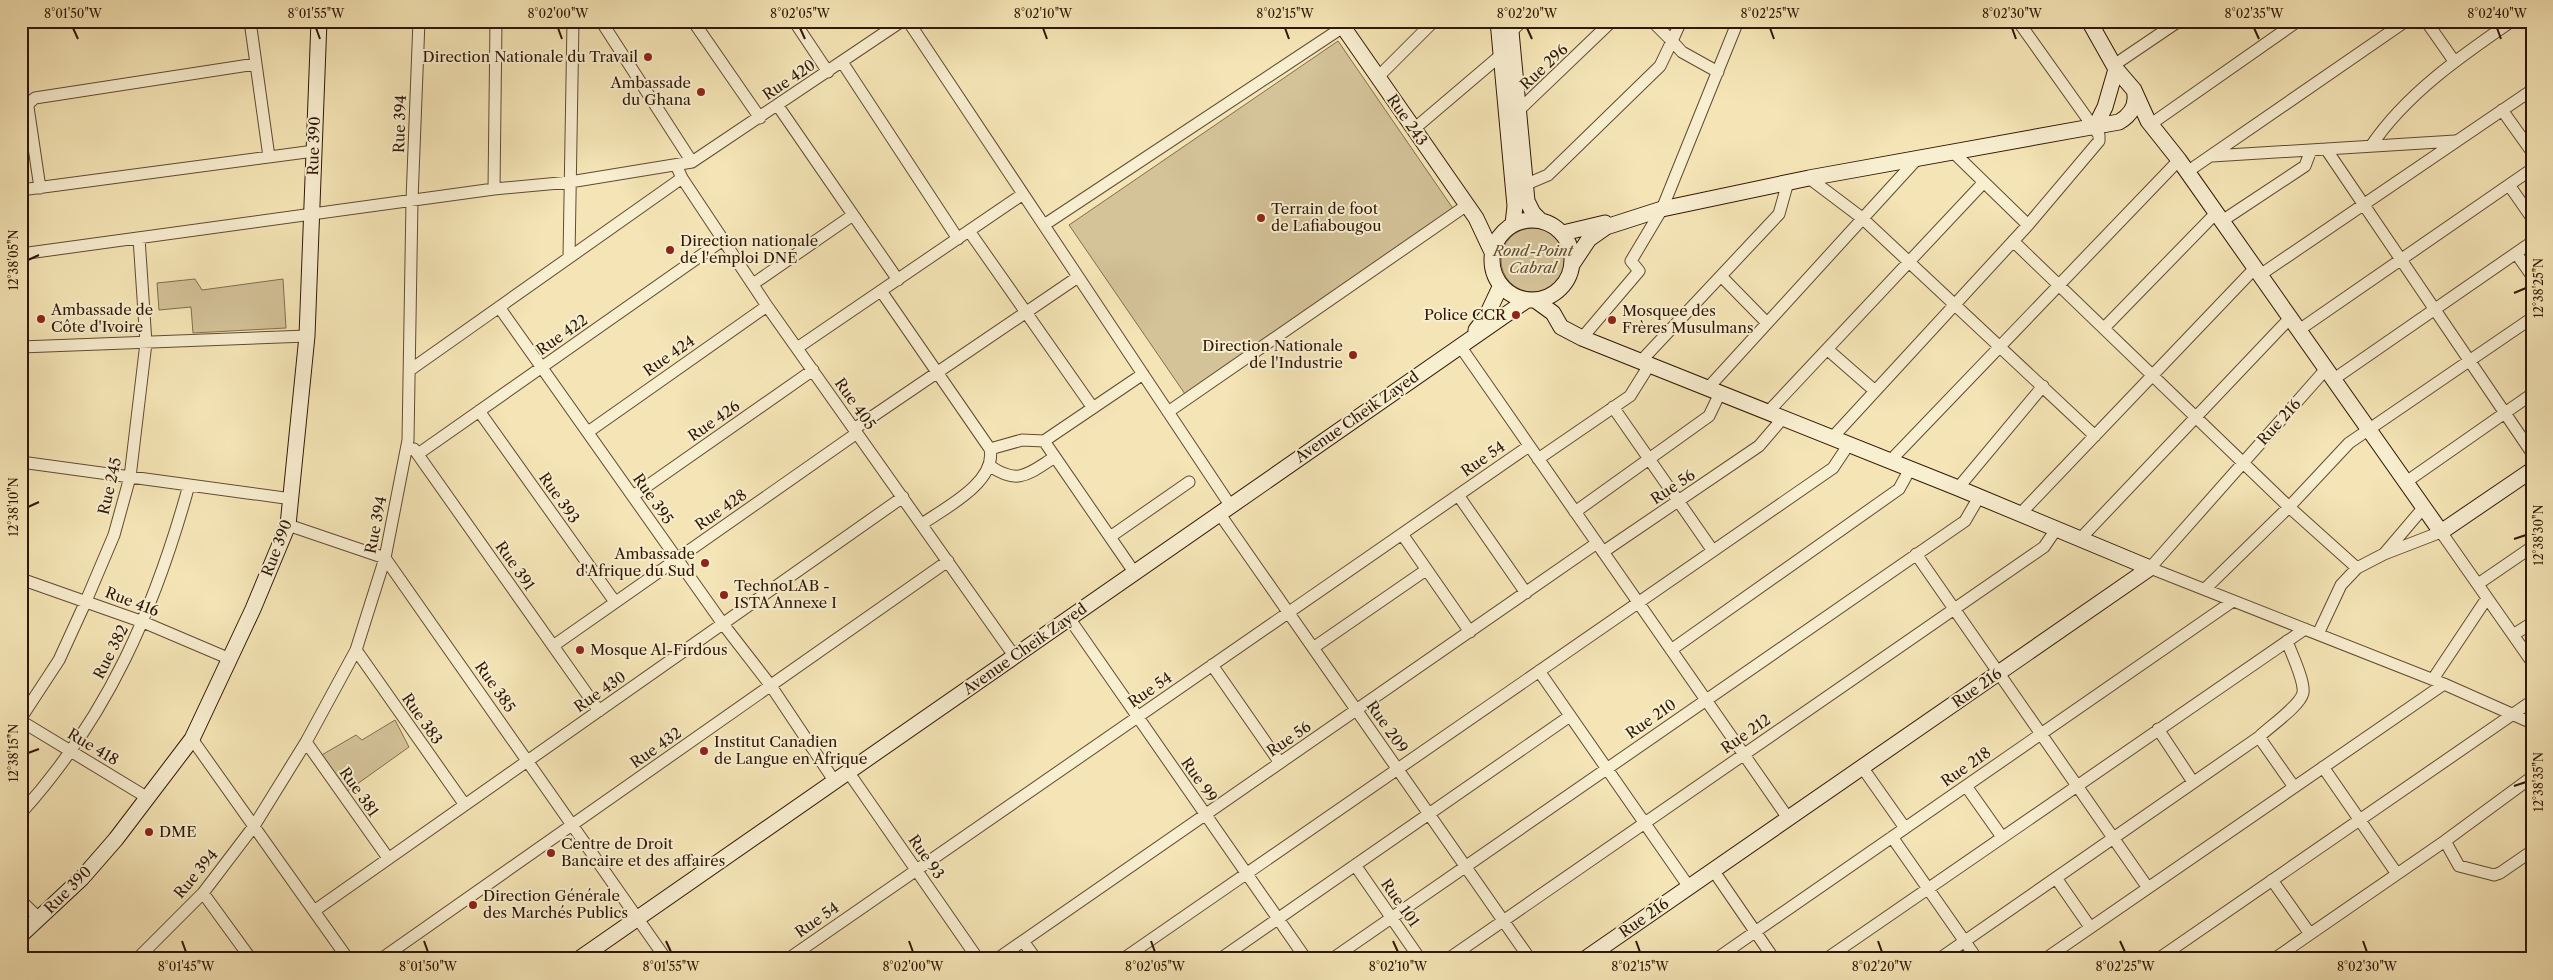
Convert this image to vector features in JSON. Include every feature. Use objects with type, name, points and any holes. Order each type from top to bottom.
[{"type":"street","points":[[250,21],[269,157]]},
{"type":"street","name":"Rue 390","points":[[21,935],[82,878],[148,798],[192,738],[230,658],[288,525],[307,336],[319,21]]},
{"type":"street","name":"Rue 394","points":[[137,959],[203,893],[254,826],[306,742],[356,650],[385,558],[408,440],[412,200],[419,21]]},
{"type":"street","points":[[494,189],[496,21]]},
{"type":"street","points":[[570,257],[573,21]]},
{"type":"street","points":[[601,21],[692,162]]},
{"type":"street","points":[[794,21],[828,72]]},
{"type":"street","name":"Rue 420","points":[[21,254],[494,189],[570,182],[692,162],[902,21]]},
{"type":"street","name":"Rue 209","points":[[908,21],[1168,412],[1224,509],[1288,612],[1530,959]]},
{"type":"street","points":[[1378,77],[1434,21]]},
{"type":"street","points":[[1504,27],[1522,21]]},
{"type":"street","name":"Rue 296","points":[[1517,112],[1612,21]]},
{"type":"street","points":[[1652,21],[1682,52],[1718,72]]},
{"type":"street","points":[[1520,187],[1548,175],[1660,66],[1681,21]]},
{"type":"street","points":[[1582,338],[1639,271],[1631,261],[1718,72],[1738,21]]},
{"type":"street","points":[[1832,438],[2028,225],[2099,141],[2100,135],[2094,126],[2018,21]]},
{"type":"street","points":[[2088,21],[2115,67],[2133,88],[2149,122],[2183,166],[2532,662]]},
{"type":"street","points":[[2117,122],[2107,118],[2107,102],[2115,67],[2179,21]]},
{"type":"street","points":[[1563,233],[1656,210],[1809,178],[2117,122],[2149,122],[2298,21]]},
{"type":"street","points":[[2210,157],[2406,21]]},
{"type":"street","points":[[2426,21],[2454,61]]},
{"type":"street","points":[[2372,146],[2391,120],[2454,61],[2512,21]]},
{"type":"street","points":[[696,22],[760,118]]},
{"type":"street","points":[[1044,225],[1343,23]]},
{"type":"street","name":"Rue 243","points":[[1343,23],[1378,77],[1476,218],[1492,252]]},
{"type":"street","points":[[1504,27],[1501,55],[1520,187],[1533,213],[1540,220]]},
{"type":"street","points":[[1504,27],[1517,112],[1520,187],[1511,225],[1498,238],[1492,252],[1494,275],[1512,295],[1531,300],[1553,313],[1561,326],[1582,338],[2021,513],[2150,568],[2439,681],[2532,723]]},
{"type":"street","points":[[1414,129],[1501,55]]},
{"type":"street","points":[[842,62],[958,239]]},
{"type":"street","points":[[40,188],[28,107],[35,98],[256,64]]},
{"type":"street","points":[[2094,126],[2118,86],[2125,84],[2133,88]]},
{"type":"street","points":[[2117,122],[2131,113],[2134,105],[2133,88]]},
{"type":"street","points":[[2021,513],[2152,375],[2258,272],[2364,205],[2532,90]]},
{"type":"street","points":[[778,106],[898,280]]},
{"type":"street","points":[[2502,110],[2532,152]]},
{"type":"street","points":[[1890,461],[2060,286],[2183,166],[2210,157],[2457,141]]},
{"type":"street","points":[[2326,149],[2532,453]]},
{"type":"street","points":[[2104,328],[2219,217],[2305,166],[2311,150]]},
{"type":"street","points":[[21,190],[314,151]]},
{"type":"street","points":[[1953,152],[2028,225]]},
{"type":"street","points":[[1575,512],[1709,416],[1714,390],[1767,323],[1917,159]]},
{"type":"street","name":"Rue 405","points":[[676,166],[682,178],[767,306],[1015,657]]},
{"type":"street","points":[[2081,538],[2196,417],[2294,324],[2400,260],[2532,169]]},
{"type":"street","points":[[410,370],[682,178]]},
{"type":"street","points":[[1809,178],[1862,218],[2043,386],[2094,436]]},
{"type":"street","points":[[1538,459],[1630,396],[1645,363],[1721,276],[1779,214],[1788,182]]},
{"type":"street","points":[[1768,412],[1984,182]]},
{"type":"street","points":[[2509,185],[2532,218]]},
{"type":"street","points":[[797,348],[1023,194]]},
{"type":"street","points":[[1168,412],[1467,205]]},
{"type":"street","points":[[1531,300],[1555,293],[1564,285],[1573,263],[1588,239],[1606,227],[1656,210]]},
{"type":"street","points":[[753,284],[853,215]]},
{"type":"street","points":[[1476,218],[1511,225],[1531,219],[1552,224],[1563,233],[1571,247],[1573,263]]},
{"type":"street","points":[[969,231],[1093,408]]},
{"type":"street","name":"Rue 245","points":[[21,720],[59,660],[86,600],[114,535],[130,477],[146,342],[139,238]]},
{"type":"street","name":"Rue 422","points":[[418,454],[723,240]]},
{"type":"street","points":[[2013,241],[2289,507],[2357,568]]},
{"type":"street","name":"Rue 216","points":[[1585,959],[2150,568],[2243,463],[2330,374],[2434,309],[2532,242]]},
{"type":"street","points":[[2516,253],[2532,276]]},
{"type":"street","points":[[1721,276],[1767,323]]},
{"type":"street","name":"Rue 428","points":[[553,646],[937,372],[1078,277]]},
{"type":"street","name":"Avenue Cheik Zayed","points":[[1465,342],[1486,317],[1501,285]]},
{"type":"street","points":[[881,291],[990,449],[992,458],[990,466],[972,490],[922,524]]},
{"type":"street","points":[[1553,313],[1555,293]]},
{"type":"street","name":"Avenue Cheik Zayed","points":[[579,959],[1465,342],[1531,300]]},
{"type":"street","name":"Rue 424","points":[[588,432],[767,306]]},
{"type":"street","name":"Rue 395","points":[[499,307],[723,624],[771,686],[835,782]]},
{"type":"street","points":[[2205,589],[2289,507],[2345,448],[2369,429],[2532,318]]},
{"type":"street","points":[[21,347],[307,336]]},
{"type":"street","points":[[1465,342],[1529,446],[1788,818]]},
{"type":"street","points":[[1827,349],[1875,391]]},
{"type":"street","name":"Rue 426","points":[[633,496],[813,370]]},
{"type":"street","points":[[990,449],[1022,440],[1044,442],[1143,374]]},
{"type":"street","points":[[1958,488],[2043,386]]},
{"type":"street","points":[[2406,482],[2532,394]]},
{"type":"street","points":[[1613,407],[1713,551]]},
{"type":"street","name":"Rue 393","points":[[479,411],[615,602]]},
{"type":"street","name":"Rue 56","points":[[997,959],[1526,593],[1678,501],[1759,446],[1783,418]]},
{"type":"street","name":"Rue 391","points":[[408,440],[599,711]]},
{"type":"street","points":[[1044,442],[1134,572]]},
{"type":"street","points":[[1123,959],[1832,468],[1849,444]]},
{"type":"street","name":"Rue 54","points":[[788,959],[1529,446]]},
{"type":"street","points":[[990,466],[1005,477],[1018,477],[1055,457]]},
{"type":"street","points":[[21,462],[292,499]]},
{"type":"street","points":[[1671,650],[1898,489],[1910,469]]},
{"type":"street","points":[[2318,634],[2341,585],[2357,568],[2384,554],[2441,532],[2532,470]]},
{"type":"street","points":[[1110,537],[1189,482]]},
{"type":"street","name":"Rue 382","points":[[21,813],[70,751],[112,686],[144,622],[170,550],[188,485]]},
{"type":"street","points":[[1458,495],[1526,593]]},
{"type":"street","name":"Rue 430","points":[[314,911],[903,497]]},
{"type":"street","name":"Rue 210","points":[[1332,959],[1965,521],[1979,497]]},
{"type":"street","points":[[2384,554],[2424,507]]},
{"type":"street","points":[[288,525],[385,558]]},
{"type":"street","name":"Rue 212","points":[[1448,959],[2044,547],[2057,528]]},
{"type":"street","points":[[1402,534],[1470,632]]},
{"type":"street","points":[[2478,584],[2532,547]]},
{"type":"street","points":[[1916,554],[2148,888]]},
{"type":"street","name":"Rue 385","points":[[385,558],[639,917],[666,959]]},
{"type":"street","name":"Rue 432","points":[[381,959],[948,561]]},
{"type":"street","points":[[1313,648],[1426,570]]},
{"type":"street","name":"Rue 416","points":[[21,579],[86,600],[230,658]]},
{"type":"street","points":[[2045,959],[2294,787],[2439,681],[2487,598]]},
{"type":"street","name":"Rue 218","points":[[1716,959],[2233,600]]},
{"type":"street","name":"Rue 99","points":[[1068,618],[1306,959]]},
{"type":"street","points":[[2513,635],[2532,623]]},
{"type":"street","points":[[1826,959],[2305,629]]},
{"type":"street","points":[[1939,959],[2259,736],[2298,702],[2303,693],[2302,684],[2287,641]]},
{"type":"street","name":"Rue 383","points":[[356,650],[465,805]]},
{"type":"street","points":[[1212,665],[1280,763]]},
{"type":"street","points":[[1539,671],[1689,887]]},
{"type":"street","points":[[2158,959],[2532,701]]},
{"type":"street","points":[[1220,959],[1570,716]]},
{"type":"street","name":"Rue 418","points":[[21,720],[148,798]]},
{"type":"street","points":[[2158,730],[2194,782]]},
{"type":"street","points":[[2259,736],[2294,787]]},
{"type":"street","points":[[192,738],[348,959]]},
{"type":"street","name":"Rue 381","points":[[306,742],[388,858]]},
{"type":"street","points":[[1862,767],[1905,828]]},
{"type":"street","points":[[2322,767],[2397,874]]},
{"type":"street","name":"Rue 93","points":[[848,773],[978,959]]},
{"type":"street","points":[[2274,959],[2445,841],[2532,778]]},
{"type":"street","points":[[1966,786],[2002,837]]},
{"type":"street","points":[[1892,837],[1976,959]]},
{"type":"street","points":[[2445,841],[2458,866],[2494,875],[2500,873],[2532,850]]},
{"type":"street","name":"Rue 101","points":[[1355,865],[1420,959]]},
{"type":"street","points":[[1713,870],[1774,959]]},
{"type":"street","points":[[2056,878],[2090,927]]},
{"type":"street","points":[[2272,880],[2310,934]]},
{"type":"street","points":[[203,893],[251,959]]},
{"type":"street","points":[[21,901],[39,918]]},
{"type":"street","points":[[1023,941],[1036,959]]},
{"type":"street","points":[[21,950],[27,959]]},
{"type":"green space","name":"Terrain de foot de Lafiabougou","points":[[1338,41],[1454,210],[1185,394],[1069,225]]},
{"type":"green space","name":"Rond-Point Cabral","points":[[1527,228],[1539,228],[1556,237],[1563,248],[1565,260],[1563,272],[1556,283],[1539,292],[1527,292],[1515,287],[1506,278],[1501,266],[1501,254],[1506,242],[1515,233]]},
{"type":"green space","points":[[195,279],[202,290],[283,279],[286,328],[193,333],[191,307],[159,310],[157,283]]},
{"type":"green space","points":[[395,720],[409,747],[346,792],[320,756],[356,735],[362,740]]},
{"type":"place","name":"Direction Nationale du Travail","points":[[648,57]]},
{"type":"place","name":"Ambassade du Ghana","points":[[701,92]]},
{"type":"place","name":"Terrain de foot de Lafiabougou","points":[[1261,218]]},
{"type":"place","name":"Direction nationale de l'emploi DNE","points":[[670,250]]},
{"type":"place","name":"Police CCR","points":[[1516,315]]},
{"type":"place","name":"Ambassade de Côte d'Ivoire","points":[[41,319]]},
{"type":"place","name":"Mosquee des Frères Musulmans","points":[[1612,320]]},
{"type":"place","name":"Direction Nationale de l'Industrie","points":[[1353,355]]},
{"type":"place","name":"Ambassade d'Afrique du Sud","points":[[705,563]]},
{"type":"place","name":"TechnoLAB - ISTA Annexe I","points":[[724,595]]},
{"type":"place","name":"Mosque Al-Firdous","points":[[580,650]]},
{"type":"place","name":"Institut Canadien de Langue en Afrique","points":[[704,751]]},
{"type":"place","name":"DME","points":[[149,832]]},
{"type":"place","name":"Centre de Droit Bancaire et des affaires","points":[[551,853]]},
{"type":"place","name":"Direction Générale des Marchés Publics","points":[[473,905]]}]
